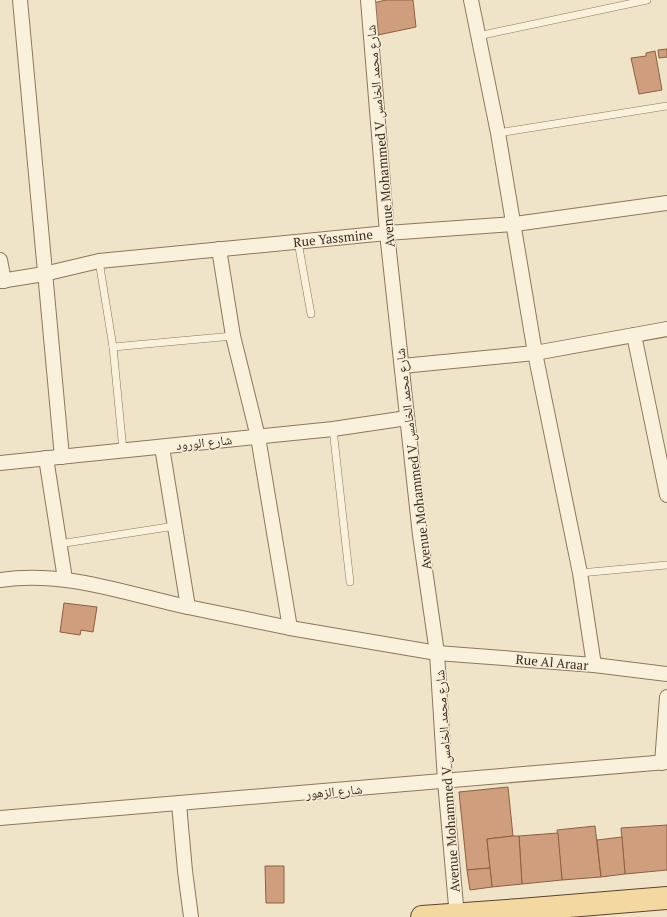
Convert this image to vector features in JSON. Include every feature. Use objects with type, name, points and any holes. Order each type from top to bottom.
[{"type":"main road","points":[[422,917],[520,914],[667,898]]},
{"type":"street","points":[[20,0],[62,457]]},
{"type":"street","name":"Avenue Mohammed V شارع محمد الخامس","points":[[368,0],[387,232],[420,535],[437,653],[445,781],[457,915]]},
{"type":"street","points":[[471,0],[515,224],[535,353],[580,573],[594,665]]},
{"type":"street","name":"Rue Yassmine","points":[[2,281],[44,274],[99,261],[387,232],[515,224],[667,203]]},
{"type":"street","points":[[219,249],[233,336],[258,437],[290,628]]},
{"type":"street","points":[[0,260],[2,281]]},
{"type":"street","points":[[402,366],[535,353],[667,329]]},
{"type":"street","points":[[634,335],[667,495]]},
{"type":"street","name":"شارع الورود","points":[[0,463],[334,429],[407,418]]},
{"type":"street","points":[[162,447],[188,607]]},
{"type":"street","points":[[46,458],[65,579]]},
{"type":"street","name":"Rue Al Araar","points":[[0,580],[39,577],[65,579],[290,628],[437,653],[594,665],[667,674]]},
{"type":"street","points":[[665,763],[667,697]]},
{"type":"street","name":"شارع الزهور","points":[[0,818],[665,763]]},
{"type":"street","points":[[179,804],[191,917]]},
{"type":"lane","points":[[478,36],[647,0]]},
{"type":"lane","points":[[498,133],[667,106]]},
{"type":"lane","points":[[298,242],[311,314]]},
{"type":"lane","points":[[99,261],[113,346],[123,450]]},
{"type":"lane","points":[[113,346],[233,336]]},
{"type":"lane","points":[[334,429],[350,582]]},
{"type":"lane","points":[[59,544],[175,526]]},
{"type":"lane","points":[[580,573],[667,565]]},
{"type":"building","points":[[386,0],[413,0],[416,27],[378,35],[373,3]]},
{"type":"building","points":[[667,49],[667,57],[659,58],[658,50]]},
{"type":"building","points":[[655,51],[662,90],[639,94],[631,58],[646,56],[646,53]]},
{"type":"building","points":[[64,603],[97,607],[93,632],[81,630],[80,635],[60,632]]},
{"type":"building","points":[[508,787],[513,836],[487,839],[490,868],[467,870],[459,792]]},
{"type":"building","points":[[667,825],[667,870],[625,874],[621,828]]},
{"type":"building","points":[[595,826],[601,877],[562,880],[557,830]]},
{"type":"building","points":[[558,833],[562,880],[522,884],[519,836]]},
{"type":"building","points":[[519,836],[522,884],[492,887],[487,839]]},
{"type":"building","points":[[622,837],[625,874],[601,877],[597,840]]},
{"type":"building","points":[[265,866],[284,866],[284,903],[266,903]]},
{"type":"building","points":[[490,868],[492,887],[470,890],[467,870]]}]
